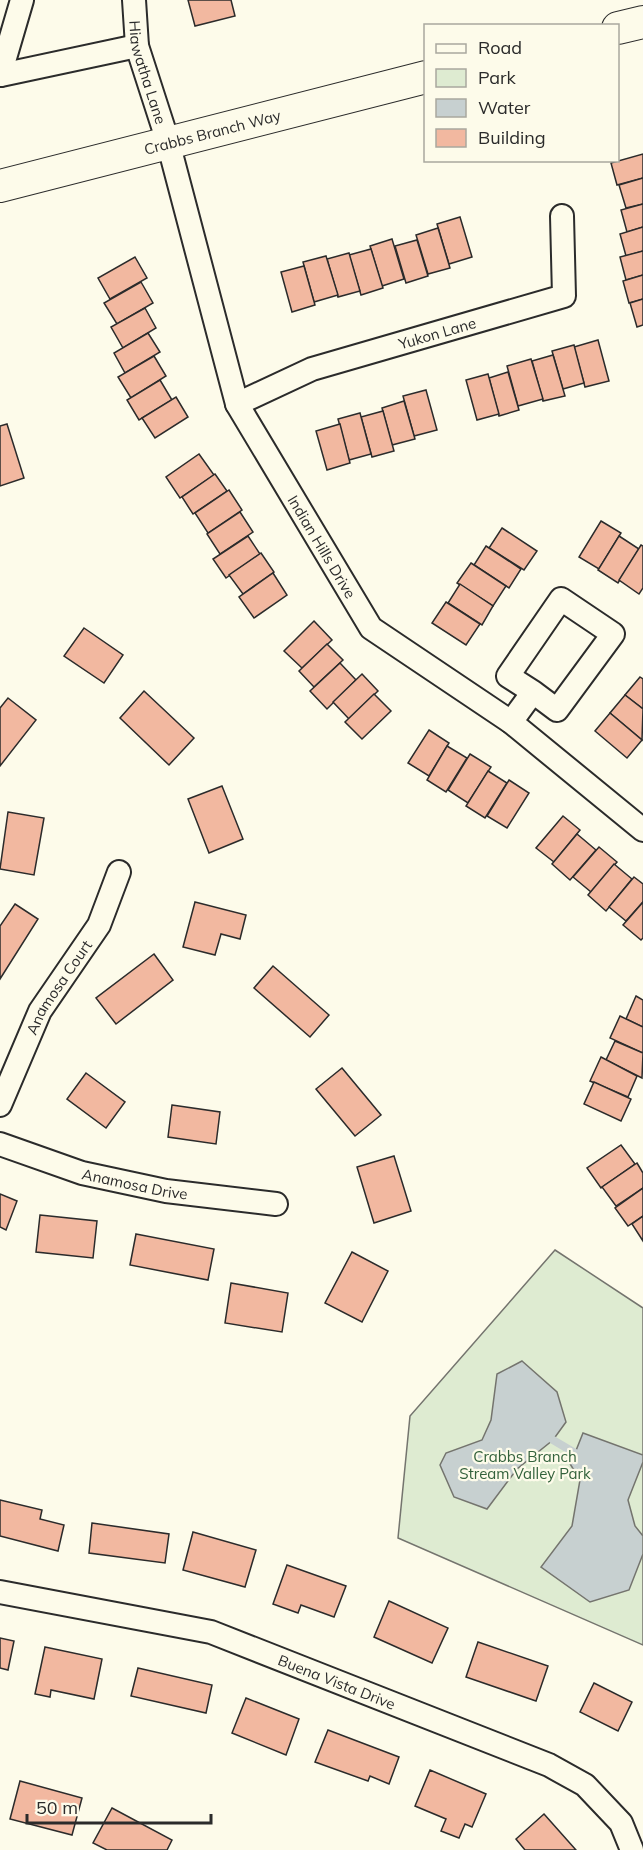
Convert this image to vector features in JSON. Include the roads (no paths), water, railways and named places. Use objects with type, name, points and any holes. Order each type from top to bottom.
[{"type":"street","points":[[22,0],[1,75],[137,46]]},
{"type":"street","name":"Hiawatha Lane","points":[[134,0],[137,46],[168,142]]},
{"type":"street","points":[[619,28],[643,22]]},
{"type":"street","name":"Crabbs Branch Way","points":[[0,186],[424,78]]},
{"type":"street","name":"Indian Hills Drive","points":[[168,142],[237,404],[371,628],[511,722],[643,831]]},
{"type":"street","name":"Yukon Lane","points":[[237,404],[312,369],[564,296],[562,216]]},
{"type":"street","points":[[561,599],[613,634],[557,710],[533,692],[508,676],[561,599]]},
{"type":"street","points":[[511,722],[533,692]]},
{"type":"street","name":"Anamosa Court","points":[[0,1104],[40,1011],[99,925],[118,872]]},
{"type":"street","name":"Anamosa Drive","points":[[0,1144],[82,1173],[166,1191],[276,1204]]},
{"type":"street","name":"Buena Vista Drive","points":[[0,1592],[211,1632],[549,1765],[585,1785],[621,1823],[632,1850]]},
{"type":"water","points":[[522,1361],[557,1392],[566,1422],[553,1440],[517,1469],[487,1509],[454,1497],[440,1465],[446,1453],[482,1440],[491,1420],[497,1374]]},
{"type":"water","points":[[583,1433],[643,1455],[643,1462],[628,1500],[635,1526],[643,1536],[643,1554],[629,1590],[590,1602],[541,1567],[572,1526],[580,1480],[567,1459],[575,1453]]},
{"type":"waterway","points":[[553,1440],[575,1453]]},
{"type":"park label","name":"Crabbs Branch Stream Valley Park","points":[[525,1464]]}]
